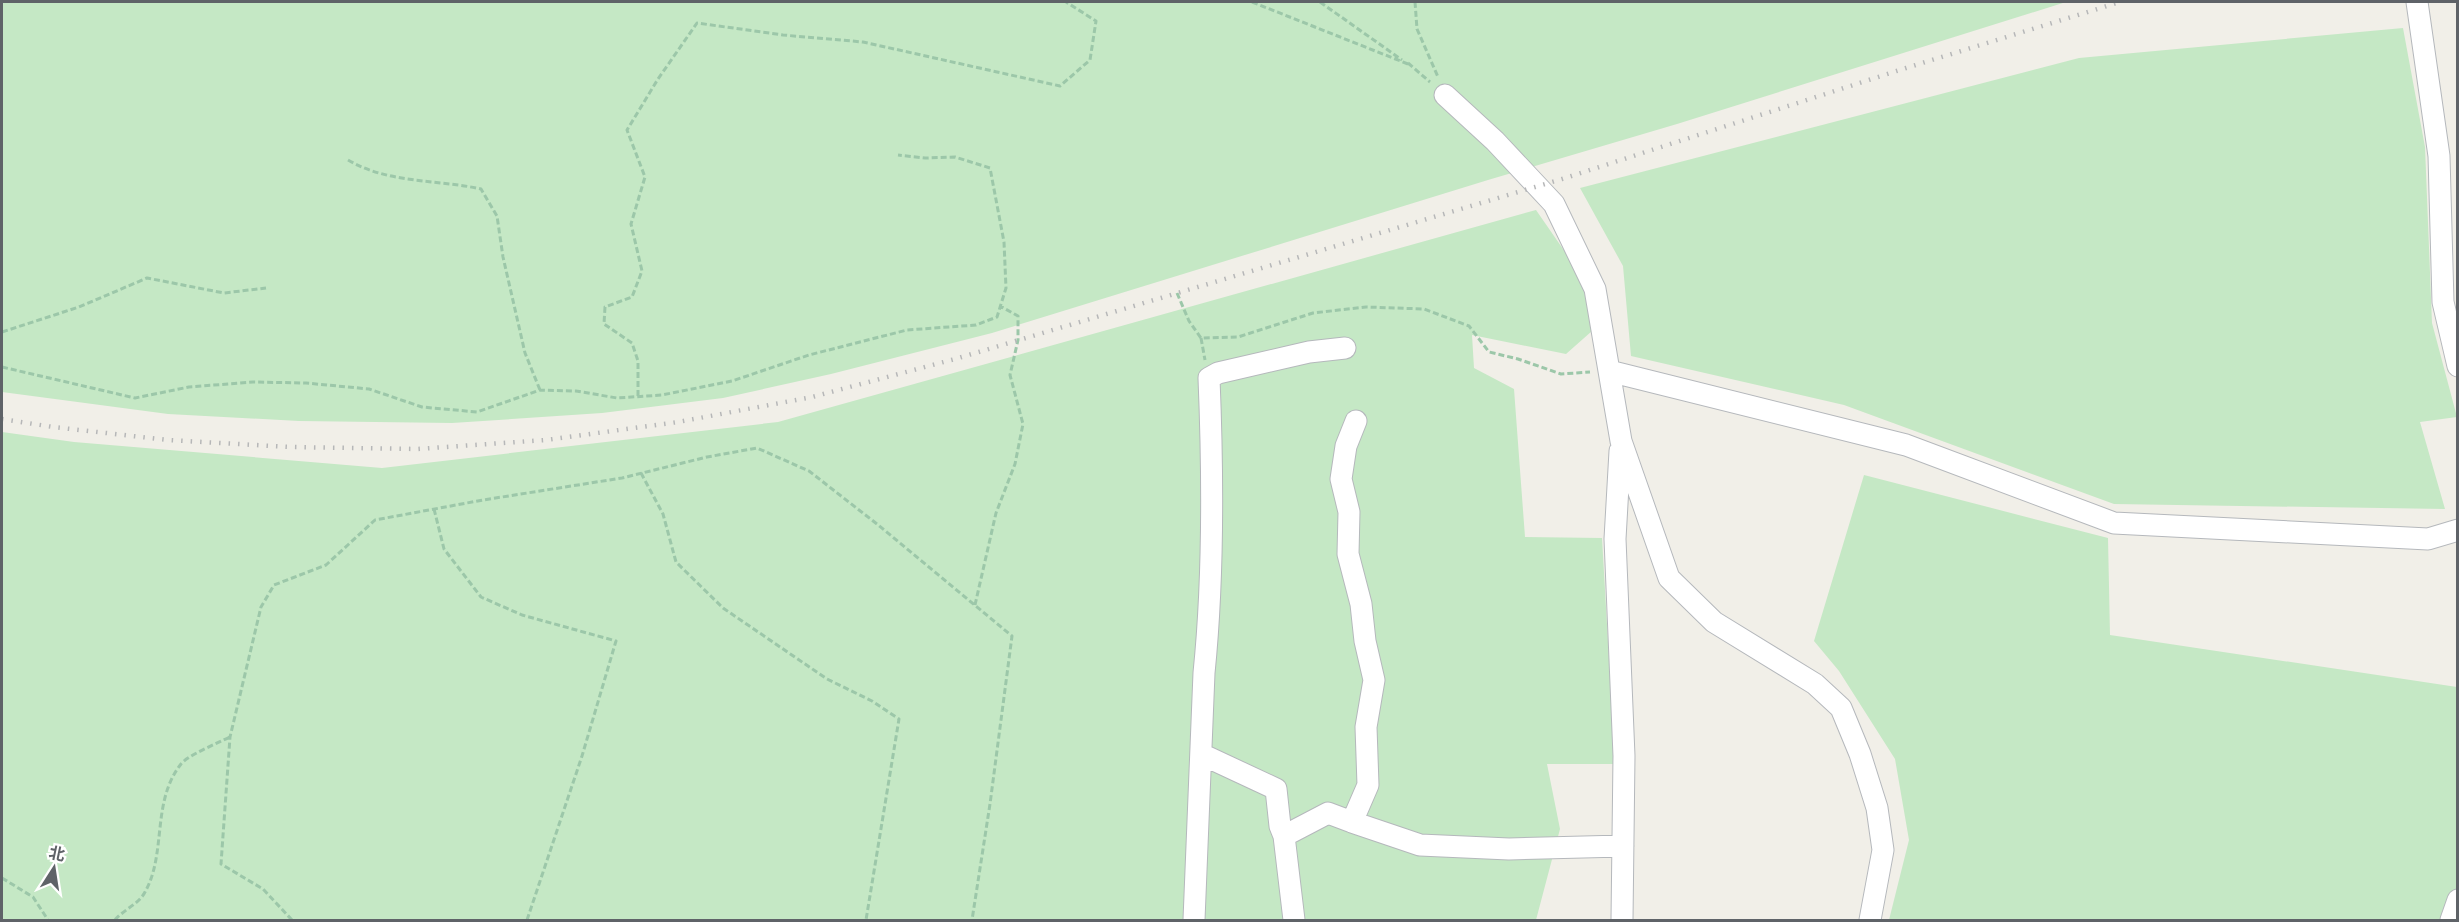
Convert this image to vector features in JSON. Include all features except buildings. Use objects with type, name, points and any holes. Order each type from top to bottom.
[{"type":"street","points":[[2417,2],[2439,156],[2443,302],[2457,366]]},
{"type":"street","points":[[1445,95],[1495,141],[1554,204],[1595,289],[1621,441],[1668,578],[1714,622],[1815,684],[1841,708],[1860,754],[1877,808],[1883,850],[1870,921]]},
{"type":"street","points":[[1194,921],[1209,615],[1212,458],[1209,378],[1218,373],[1309,352],[1345,348]]},
{"type":"street","points":[[1609,371],[1906,445],[2114,523],[2428,539],[2457,530]]},
{"type":"street","points":[[1352,822],[1368,785],[1366,727],[1374,680],[1365,641],[1361,604],[1347,554],[1349,512],[1341,479],[1346,446],[1356,421]]},
{"type":"street","points":[[1621,441],[1615,539],[1624,756],[1622,921]]},
{"type":"street","points":[[1201,754],[1276,789],[1294,921]]},
{"type":"street","points":[[1284,836],[1328,813],[1420,845],[1509,849],[1623,846]]},
{"type":"street","points":[[2451,921],[2457,900]]},
{"type":"path","points":[[638,396],[638,361],[632,343],[604,324],[604,307],[632,297],[642,271],[631,224],[645,177],[627,130],[658,79],[697,23],[783,35],[863,42],[1060,86],[1090,60],[1096,21],[1066,2]]},
{"type":"path","points":[[1252,2],[1408,64]]},
{"type":"path","points":[[1320,2],[1408,64],[1445,95]]},
{"type":"path","points":[[1415,2],[1417,29],[1445,95]]},
{"type":"path","points":[[2,367],[135,398],[189,387],[253,382],[306,383],[369,389],[422,407],[477,412],[540,390],[576,391],[617,398],[662,395],[732,381],[809,356],[907,330],[976,325],[997,317],[1006,288],[1004,242],[990,168],[955,157],[925,158],[898,155]]},
{"type":"path","points":[[348,160],[363,169],[391,177],[481,189],[497,216],[503,257],[525,353],[540,390]]},
{"type":"path","points":[[2,332],[79,307],[147,278],[224,293],[266,288]]},
{"type":"path","points":[[1177,293],[1189,321],[1201,338],[1238,337],[1313,313],[1366,307],[1424,309],[1469,326],[1489,352],[1561,374],[1609,371]]},
{"type":"path","points":[[975,605],[996,513],[1015,464],[1023,424],[1010,375],[1018,340],[1018,316],[1000,306]]},
{"type":"path","points":[[292,921],[263,889],[221,864],[230,737],[261,607],[274,585],[326,565],[375,520],[641,473],[757,448],[809,471],[1012,636],[972,921]]},
{"type":"path","points":[[641,473],[663,514],[676,562],[723,608],[827,679],[872,701],[899,718],[866,921]]},
{"type":"path","points":[[434,509],[444,549],[481,597],[522,615],[616,641],[582,756],[527,921]]},
{"type":"path","points":[[115,921],[144,895],[154,874],[159,827],[166,792],[182,762],[230,737]]},
{"type":"path","points":[[2,879],[33,897],[48,921]]},
{"type":"green space","points":[[2,2],[2066,2],[1677,124],[992,333],[831,374],[723,398],[602,413],[452,423],[299,421],[168,414],[2,392]]},
{"type":"green space","points":[[2403,28],[2425,147],[2432,323],[2457,417],[2420,422],[2445,509],[2114,504],[1844,405],[1631,356],[1623,266],[1580,188],[2079,58]]},
{"type":"green space","points":[[1536,210],[1581,275],[1592,331],[1566,354],[1472,335],[1474,368],[1514,389],[1525,537],[1602,538],[1615,764],[1547,764],[1560,829],[1536,920],[2,920],[2,432],[74,442],[382,468],[778,422]]},
{"type":"green space","points":[[1864,475],[2108,538],[2110,635],[2457,687],[2457,920],[1889,920],[1909,840],[1895,759],[1839,671],[1814,641]]},
{"type":"railway","points":[[2,419],[168,440],[290,447],[417,449],[546,440],[678,422],[812,397],[955,359],[1562,179],[2120,2]]}]
